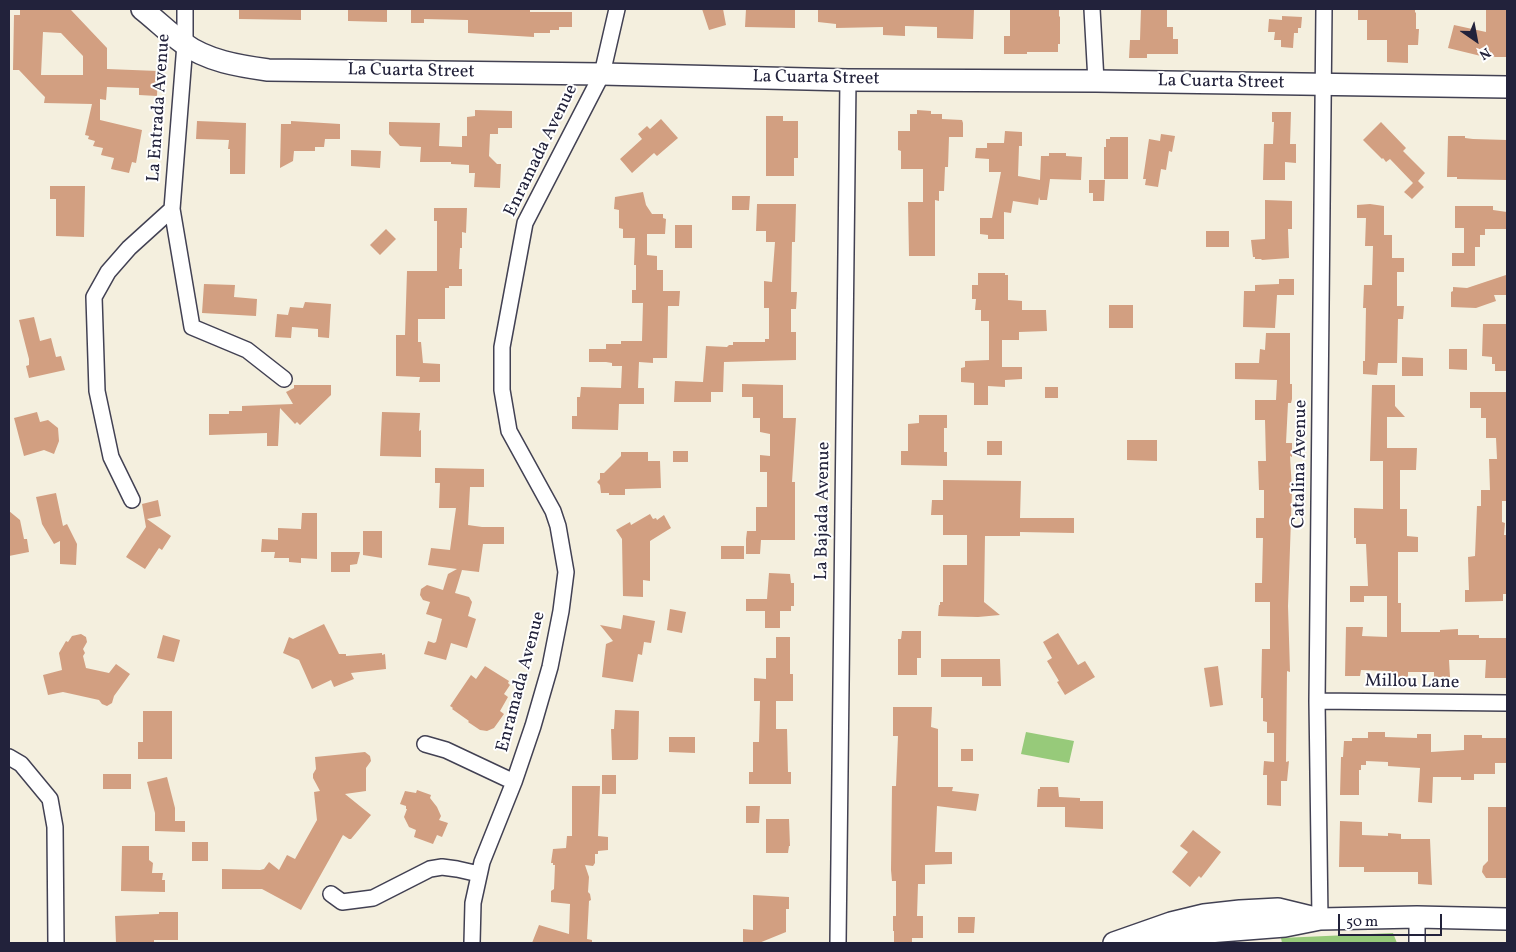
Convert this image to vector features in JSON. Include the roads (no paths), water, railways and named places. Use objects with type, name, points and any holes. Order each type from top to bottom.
[{"type":"street","name":"La Cuarta Street","points":[[142,9],[185,44],[226,63],[268,70],[602,74],[848,80],[1096,81],[1507,87]]},
{"type":"street","name":"La Entrada Avenue","points":[[185,9],[185,44],[172,209],[192,327],[246,350],[284,379]]},
{"type":"street","name":"Enramada Avenue","points":[[472,943],[473,903],[482,862],[514,782],[533,726],[550,667],[561,611],[566,572],[558,526],[553,511],[509,431],[502,390],[502,348],[525,223],[602,74],[617,9]]},
{"type":"street","points":[[1092,9],[1096,81]]},
{"type":"street","name":"Catalina Avenue","points":[[1320,919],[1317,701],[1324,9]]},
{"type":"street","name":"La Bajada Avenue","points":[[838,943],[848,80]]},
{"type":"street","points":[[132,500],[111,457],[97,391],[94,297],[108,272],[129,248],[172,209]]},
{"type":"street","name":"Millou Lane","points":[[1317,701],[1507,703]]},
{"type":"street","points":[[425,744],[446,750],[514,782]]},
{"type":"street","points":[[9,757],[21,764],[50,799],[55,827],[56,943]]},
{"type":"street","points":[[331,894],[342,902],[374,898],[430,870],[442,867],[479,874]]},
{"type":"street","points":[[1114,943],[1171,923],[1204,915],[1278,908],[1320,919]]},
{"type":"street","points":[[1417,917],[1417,943]]},
{"type":"street","points":[[1138,943],[1194,933],[1285,926],[1320,919],[1417,917],[1507,919]]}]
